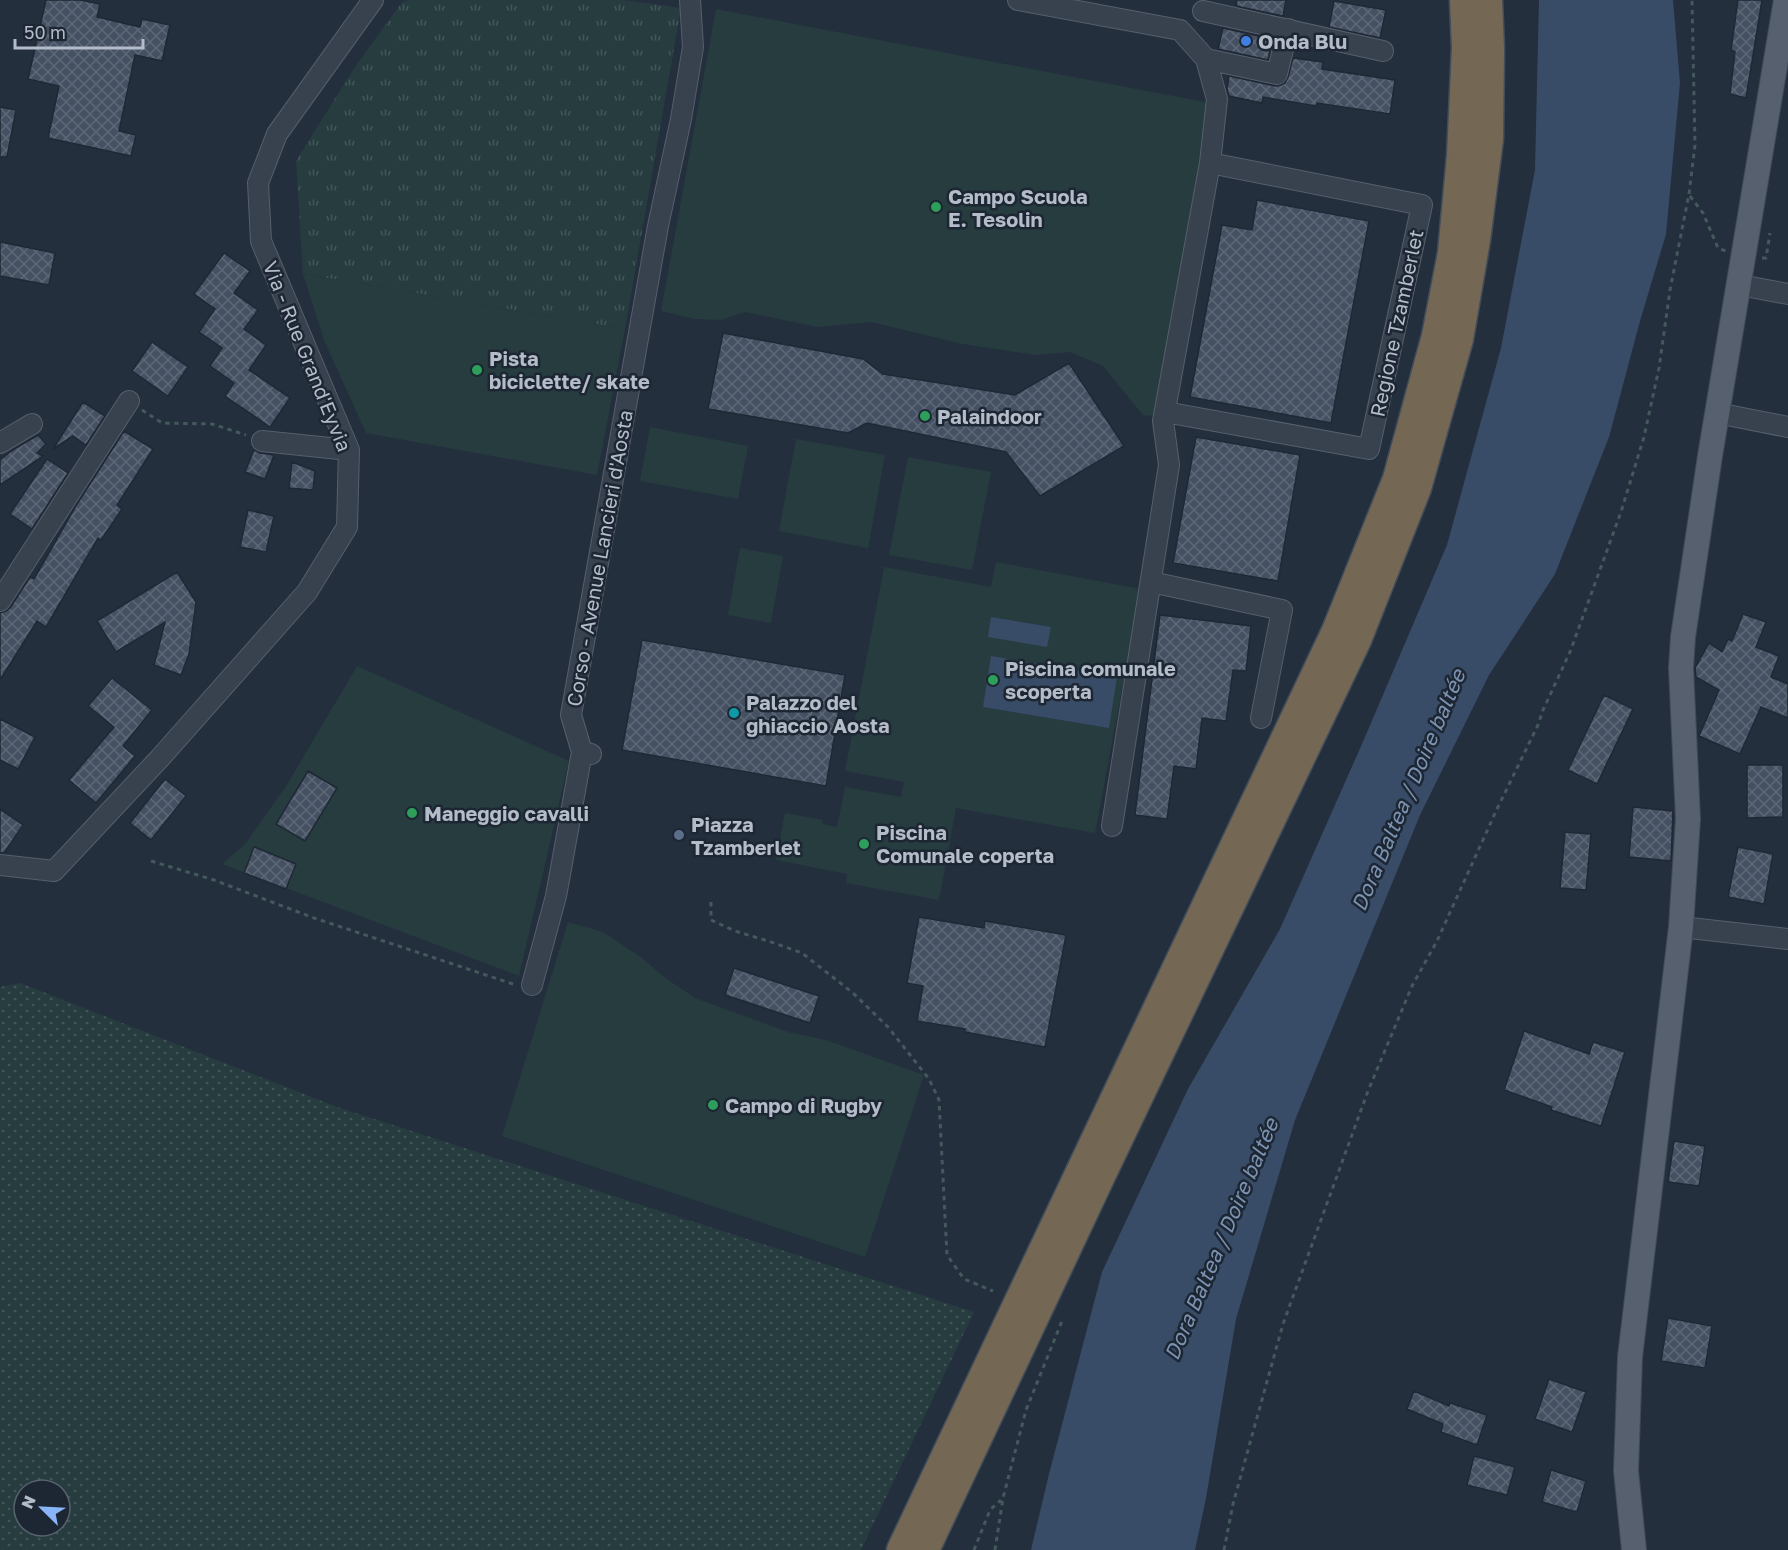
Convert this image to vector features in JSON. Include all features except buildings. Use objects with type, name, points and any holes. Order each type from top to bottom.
[{"type":"highway","points":[[901,1550],[1336,631],[1397,479],[1436,336],[1452,253],[1462,144],[1466,48],[1464,0]]},
{"type":"highway","points":[[925,1550],[1357,640],[1417,488],[1459,339],[1476,240],[1489,140],[1488,0]]},
{"type":"main road","points":[[1634,1550],[1626,1471],[1630,1356],[1681,927],[1688,819],[1681,668],[1683,637],[1786,0]]},
{"type":"street","name":"Via - Rue Grand'Eyvia","points":[[0,865],[54,872],[160,758],[307,592],[347,527],[349,450],[261,241],[258,183],[277,134],[373,0]]},
{"type":"street","name":"Corso - Avenue Lancieri d'Aosta","points":[[532,985],[556,896],[587,753],[571,715],[658,226],[681,119],[693,47],[690,0]]},
{"type":"street","points":[[1018,0],[1180,30],[1206,59],[1217,99],[1210,163],[1163,421],[1169,465],[1112,826]]},
{"type":"street","points":[[1180,30],[1208,5],[1288,29],[1383,51]]},
{"type":"street","points":[[1206,59],[1277,74],[1288,29]]},
{"type":"street","name":"Regione Tzamberlet","points":[[1165,412],[1369,449],[1422,205],[1210,163]]},
{"type":"street","points":[[1740,285],[1788,294]]},
{"type":"street","points":[[0,601],[129,401]]},
{"type":"street","points":[[1718,413],[1788,427]]},
{"type":"street","points":[[0,443],[32,424]]},
{"type":"street","points":[[262,441],[349,450]]},
{"type":"street","points":[[1151,582],[1282,610],[1261,718]]},
{"type":"street","points":[[1681,927],[1788,939]]},
{"type":"path","points":[[1224,1550],[1233,1504],[1283,1324],[1368,1091],[1412,986],[1437,941],[1570,652],[1621,512],[1644,437],[1659,368],[1670,290],[1689,194],[1695,145],[1692,0]]},
{"type":"path","points":[[129,401],[162,423],[212,424],[262,441]]},
{"type":"path","points":[[151,861],[214,880],[314,918],[520,986],[532,985]]},
{"type":"path","points":[[711,902],[711,920],[735,931],[802,953],[853,993],[888,1027],[929,1079],[939,1100],[946,1255],[964,1279],[993,1291]]},
{"type":"path","points":[[995,1550],[1003,1498],[1026,1410],[1062,1321]]},
{"type":"path","points":[[974,1550],[990,1510],[1003,1498]]},
{"type":"green space","points":[[408,0],[624,0],[681,8],[625,329],[303,274],[296,161],[355,67],[402,2]]},
{"type":"green space","name":"Campo Scuola E. Tesolin","points":[[716,9],[1210,103],[1154,416],[1143,415],[1103,366],[1070,352],[1036,355],[963,344],[871,322],[817,327],[745,312],[721,320],[695,319],[661,311]]},
{"type":"green space","name":"Pista biciclette/ skate","points":[[303,274],[625,329],[597,475],[366,433],[324,340]]},
{"type":"green space","points":[[650,427],[748,446],[738,499],[640,481]]},
{"type":"green space","points":[[796,439],[885,455],[868,548],[779,531]]},
{"type":"green space","points":[[908,457],[991,472],[972,570],[889,555]]},
{"type":"green space","points":[[740,548],[783,556],[771,623],[728,615]]},
{"type":"green space","name":"Piscina comunale scoperta","points":[[996,562],[1141,589],[1095,833],[956,808],[939,900],[846,883],[847,874],[776,860],[785,813],[823,820],[822,824],[837,827],[845,787],[901,797],[904,782],[845,771],[884,567],[991,587]]},
{"type":"green space","name":"Maneggio cavalli","points":[[357,666],[569,761],[519,976],[222,864],[246,843],[288,783]]},
{"type":"green space","name":"Campo di Rugby","points":[[568,922],[603,932],[695,998],[788,1032],[826,1040],[924,1075],[865,1257],[502,1136]]},
{"type":"green space","points":[[20,983],[337,1107],[974,1312],[861,1550],[0,1550],[0,987]]},
{"type":"water","name":"Dora Baltea / Doire baltée","points":[[1539,0],[1673,0],[1680,83],[1666,234],[1609,437],[1555,574],[1489,675],[1420,815],[1295,1120],[1236,1319],[1195,1550],[1031,1550],[1102,1272],[1188,1089],[1280,929],[1447,545],[1501,348],[1535,170]]},
{"type":"water","points":[[991,617],[1051,627],[1047,647],[988,637]]},
{"type":"water","points":[[991,656],[1117,677],[1109,728],[983,707]]},
{"type":"place","name":"Onda Blu","points":[[1246,41]]},
{"type":"place","name":"Campo Scuola E. Tesolin","points":[[936,207]]},
{"type":"place","name":"Pista biciclette/ skate","points":[[477,370]]},
{"type":"place","name":"Palaindoor","points":[[925,416]]},
{"type":"place","name":"Piscina comunale scoperta","points":[[993,680]]},
{"type":"place","name":"Palazzo del ghiaccio Aosta","points":[[734,713]]},
{"type":"place","name":"Maneggio cavalli","points":[[412,813]]},
{"type":"place","name":"Piazza Tzamberlet","points":[[679,835]]},
{"type":"place","name":"Piscina Comunale coperta","points":[[864,844]]},
{"type":"place","name":"Campo di Rugby","points":[[713,1105]]}]
